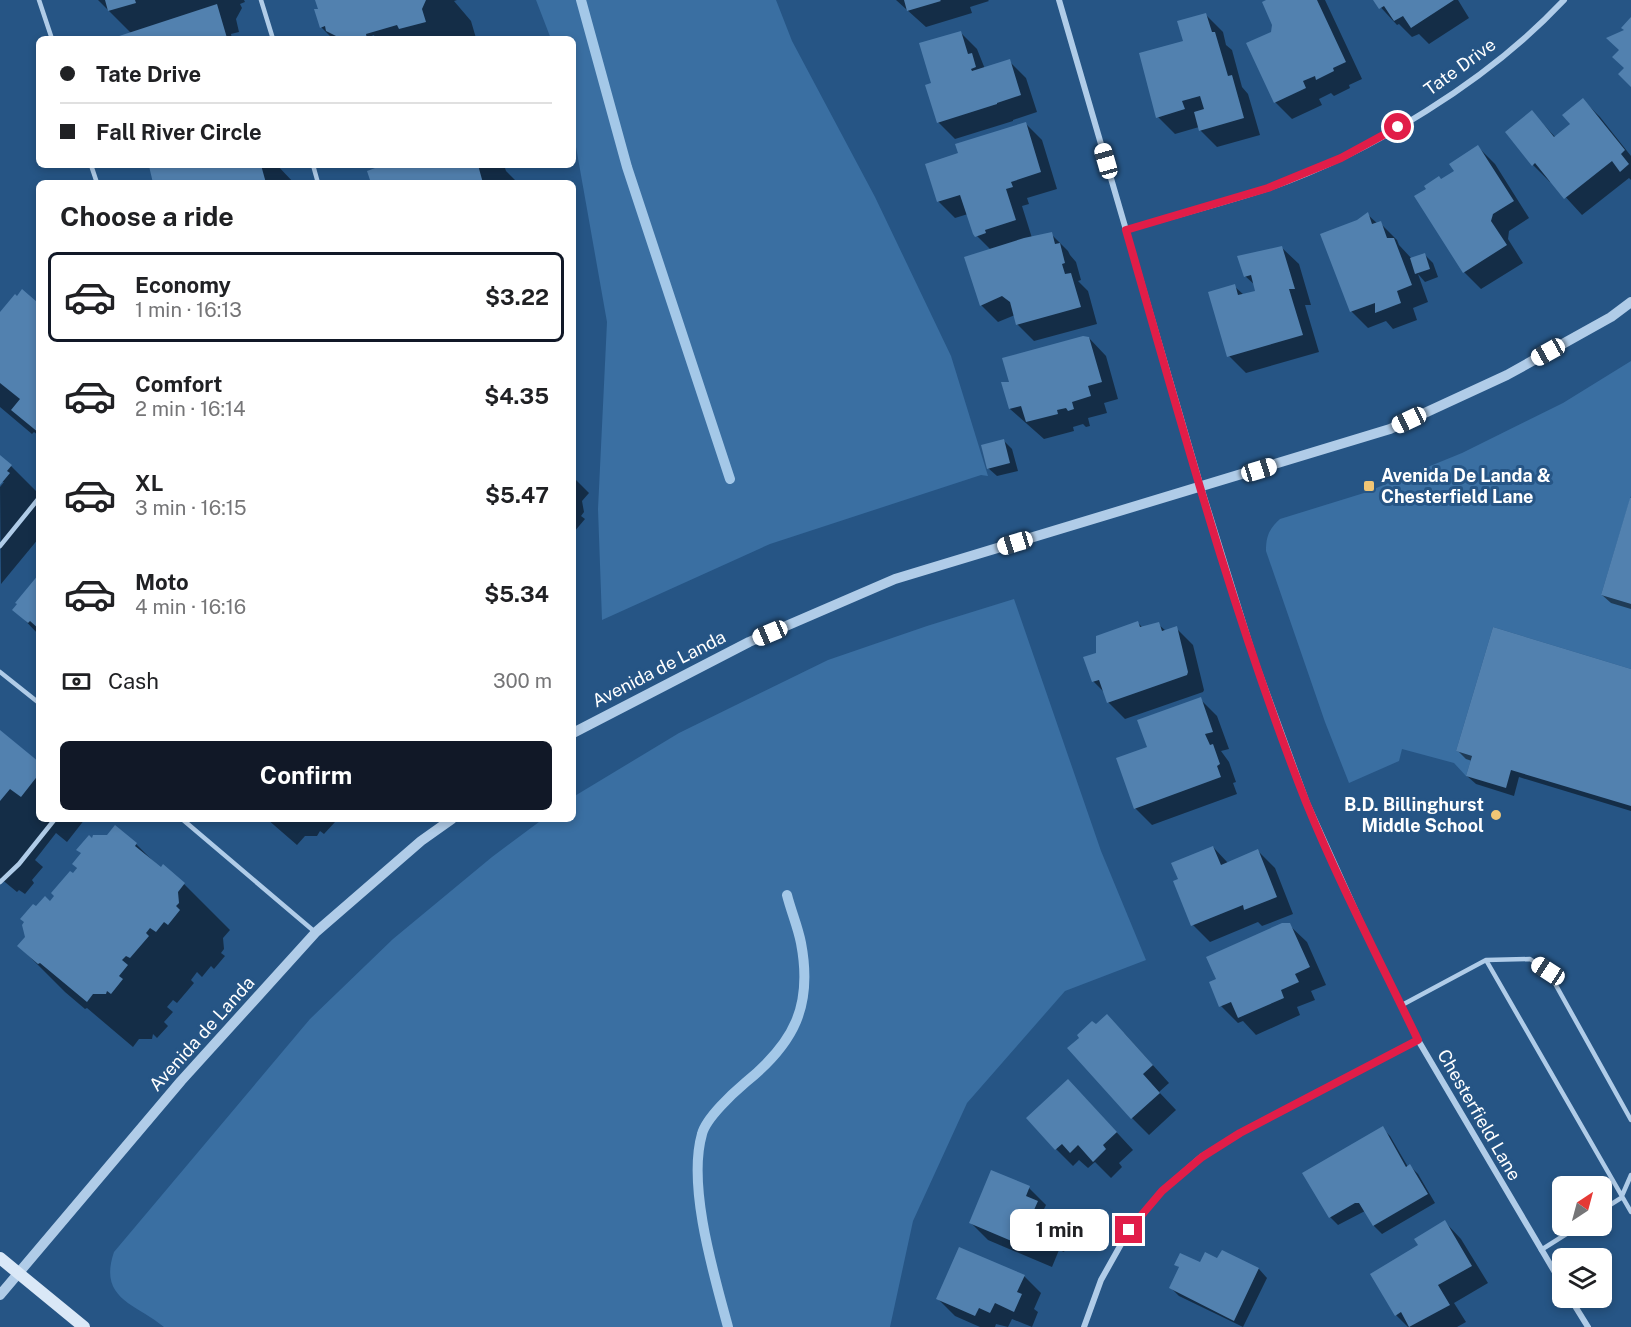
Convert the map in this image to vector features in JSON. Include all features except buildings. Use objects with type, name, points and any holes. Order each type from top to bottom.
[{"type":"main road","points":[[0,1258],[84,1327]]},
{"type":"street","name":"Chesterfield Lane","points":[[1059,0],[1201,487],[1254,658],[1307,803],[1362,925],[1418,1040],[1552,1268]]},
{"type":"street","name":"Tate Drive","points":[[1126,230],[1268,188],[1341,158],[1418,116],[1486,69],[1564,0]]},
{"type":"street","name":"Avenida de Landa","points":[[576,732],[749,642],[896,579],[1390,429],[1507,375],[1611,317],[1631,302]]},
{"type":"street","name":"Avenida de Landa","points":[[0,1295],[181,1081],[316,932],[421,841],[448,822]]},
{"type":"street","points":[[1084,1327],[1101,1280],[1129,1230],[1162,1191],[1202,1157],[1240,1133],[1418,1040]]},
{"type":"street","points":[[1576,1308],[1588,1327]]},
{"type":"lane","points":[[39,0],[51,36]]},
{"type":"lane","points":[[261,0],[272,36]]},
{"type":"lane","points":[[0,546],[36,502]]},
{"type":"lane","points":[[0,672],[36,701]]},
{"type":"lane","points":[[0,882],[19,864],[53,822]]},
{"type":"lane","points":[[186,822],[316,932]]},
{"type":"lane","points":[[1402,1005],[1486,960],[1530,959],[1548,971],[1631,1120]]},
{"type":"lane","points":[[1486,960],[1631,1212]]},
{"type":"lane","points":[[1612,1204],[1621,1198],[1631,1174]]},
{"type":"lane","points":[[1541,1250],[1563,1236]]},
{"type":"shaded area","points":[[536,0],[776,0],[792,41],[875,197],[951,356],[988,476],[981,475],[770,544],[602,620],[598,509],[607,322],[576,147],[576,36],[550,36]]},
{"type":"shaded area","points":[[1631,361],[1631,496],[1601,595],[1631,604],[1631,669],[1493,627],[1456,751],[1472,756],[1466,776],[1454,763],[1402,749],[1399,761],[1349,783],[1325,722],[1266,551],[1271,530],[1280,519],[1364,493],[1462,453],[1563,403]]},
{"type":"shaded area","points":[[1014,599],[1101,851],[1146,960],[1065,991],[967,1103],[913,1221],[890,1327],[164,1327],[131,1305],[115,1290],[110,1268],[114,1252],[310,1019],[393,939],[492,857],[539,822],[576,822],[576,795],[679,733],[828,660]]},
{"type":"waterway","points":[[581,0],[627,167],[730,479]]},
{"type":"waterway","points":[[728,1327],[704,1230],[700,1204],[698,1155],[702,1134],[714,1113],[777,1053],[796,1022],[802,1004],[804,965],[800,937],[787,895]]},
{"type":"place","name":"Avenida De Landa & Chesterfield Lane","points":[[1369,486]]},
{"type":"place","name":"B.D. Billinghurst Middle School","points":[[1496,815]]},
{"type":"route","points":[[1129,1230],[1162,1191],[1202,1157],[1240,1133],[1418,1040],[1362,925],[1307,803],[1254,658],[1126,230],[1268,188],[1341,158],[1398,127]]}]
